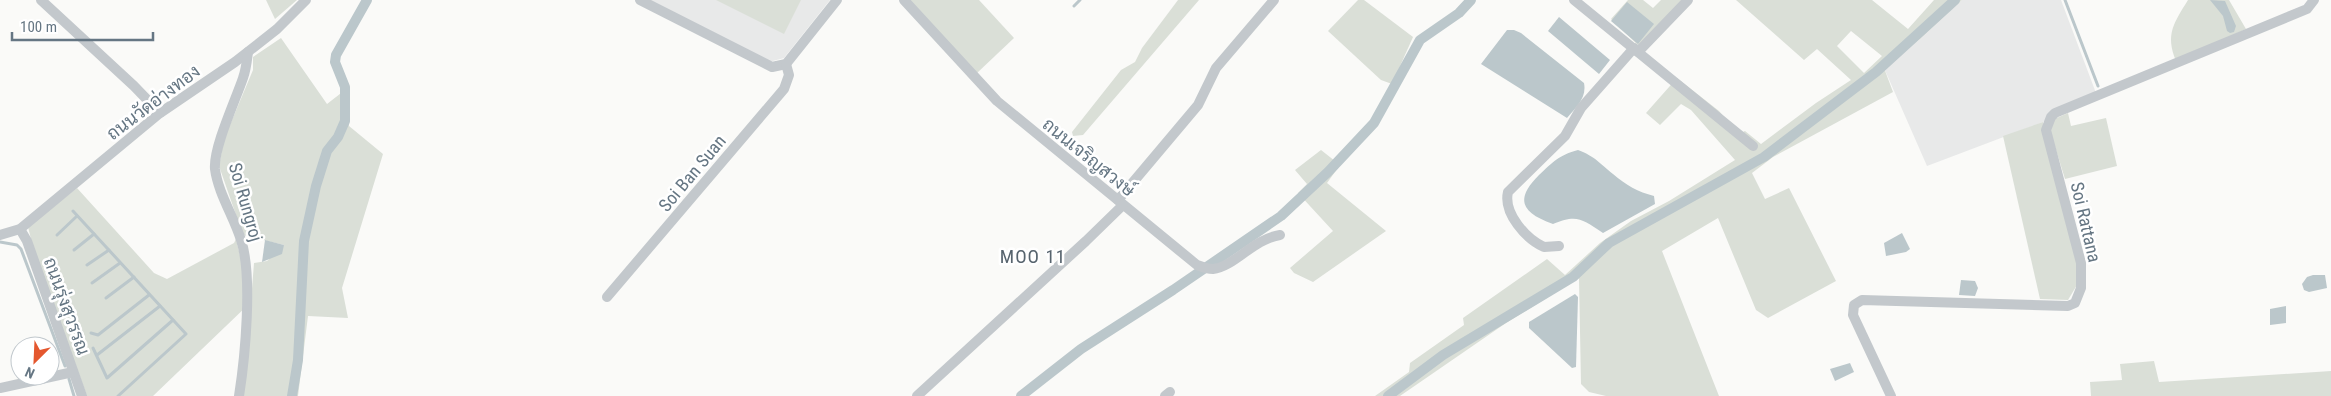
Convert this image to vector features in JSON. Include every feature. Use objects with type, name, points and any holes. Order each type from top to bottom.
[{"type":"street","points":[[41,0],[134,86],[160,113]]},
{"type":"street","name":"ถนนวัดอ่างทอง","points":[[20,229],[160,113],[248,52],[277,29],[306,0]]},
{"type":"street","points":[[640,0],[772,67],[786,64],[837,0]]},
{"type":"street","name":"ถนนเจริญสวงษ์","points":[[904,0],[997,101],[1120,202],[1202,266],[1213,269],[1225,264],[1258,242],[1268,237],[1280,235]]},
{"type":"street","points":[[917,396],[1086,241],[1198,105],[1216,68],[1274,0]]},
{"type":"street","points":[[1574,0],[1753,146]]},
{"type":"street","points":[[1559,246],[1544,247],[1524,230],[1510,214],[1507,205],[1508,192],[1565,136],[1581,108],[1636,50],[1688,0]]},
{"type":"street","name":"Soi Rattana","points":[[1892,396],[1854,315],[1854,305],[1858,302],[1862,300],[2068,306],[2074,303],[2079,296],[2082,288],[2081,263],[2046,130],[2051,117],[2055,113],[2307,9],[2314,0]]},
{"type":"street","name":"Soi Rungroj","points":[[239,396],[243,373],[246,302],[245,262],[242,242],[216,169],[226,121],[243,77],[248,52]]},
{"type":"street","name":"Soi Ban Suan","points":[[607,297],[784,89],[789,75],[786,64]]},
{"type":"street","points":[[0,235],[20,229]]},
{"type":"street","name":"ถนนรุ่งสุวรรณ","points":[[20,229],[82,396]]},
{"type":"street","points":[[0,388],[74,372]]},
{"type":"shaded area","points":[[266,0],[297,0],[275,19]]},
{"type":"shaded area","points":[[650,0],[830,0],[784,58],[769,62]]},
{"type":"shaded area","points":[[716,0],[801,0],[784,34]]},
{"type":"shaded area","points":[[909,0],[979,0],[1014,38],[977,73]]},
{"type":"shaded area","points":[[1178,0],[1199,0],[1083,135],[1073,136],[1072,132],[1121,70],[1135,62],[1142,48]]},
{"type":"shaded area","points":[[1358,0],[1364,0],[1413,37],[1392,84],[1381,80],[1328,31]]},
{"type":"shaded area","points":[[1628,0],[1643,0],[1653,8],[1661,0],[1683,0],[1640,47],[1611,19]]},
{"type":"shaded area","points":[[1736,0],[1872,0],[1908,29],[1934,0],[1962,0],[1920,39],[1884,68],[1893,92],[1773,157],[1752,173],[1765,199],[1789,188],[1836,281],[1768,318],[1756,310],[1718,218],[1662,251],[1719,396],[1606,396],[1589,392],[1581,384],[1579,278],[1506,323],[1400,396],[1375,396],[1409,372],[1410,363],[1464,325],[1463,318],[1547,259],[1565,275],[1600,243],[1631,221],[1669,201],[1735,160],[1691,110],[1681,104],[1660,125],[1646,113],[1677,78],[1719,111],[1739,134],[1745,131],[1761,144],[1816,103],[1851,80],[1817,49],[1804,60]],"holes":[[[1851,31],[1882,56],[1864,73],[1837,46]]]},
{"type":"shaded area","points":[[1962,0],[2061,0],[2096,93],[2043,122],[1927,166],[1884,68],[1920,39]]},
{"type":"shaded area","points":[[2188,0],[2229,0],[2246,29],[2176,61],[2171,36],[2175,22]]},
{"type":"shaded area","points":[[2210,0],[2225,1],[2236,26],[2234,32],[2230,33],[2227,31],[2223,16]]},
{"type":"shaded area","points":[[1627,2],[1654,24],[1638,44],[1611,21]]},
{"type":"shaded area","points":[[1559,17],[1610,60],[1599,74],[1548,31]]},
{"type":"shaded area","points":[[1507,30],[1521,33],[1584,83],[1585,88],[1582,98],[1567,118],[1481,64]]},
{"type":"shaded area","points":[[281,38],[327,104],[345,90],[349,126],[383,154],[342,288],[348,318],[308,316],[298,396],[242,396],[250,303],[153,396],[87,396],[34,251],[28,227],[77,188],[154,273],[167,279],[234,243],[236,239],[251,301],[254,263],[267,261],[284,245],[243,235],[219,166],[224,139],[253,70],[253,57]]},
{"type":"shaded area","points":[[2068,113],[2071,126],[2106,118],[2117,166],[2065,179],[2049,127],[2052,120]]},
{"type":"shaded area","points":[[2043,122],[2077,264],[2077,285],[2068,300],[2040,299],[2003,136]]},
{"type":"shaded area","points":[[1321,150],[1340,165],[1327,183],[1386,231],[1313,282],[1294,273],[1290,268],[1333,231],[1298,193],[1307,184],[1295,170]]},
{"type":"shaded area","points":[[1578,150],[1593,158],[1627,185],[1654,196],[1655,204],[1603,233],[1584,221],[1568,219],[1553,224],[1534,215],[1528,210],[1524,199],[1531,184],[1557,160],[1566,154]]},
{"type":"shaded area","points":[[1902,233],[1910,249],[1906,252],[1886,256],[1884,243]]},
{"type":"shaded area","points":[[265,240],[284,245],[282,254],[262,262]]},
{"type":"shaded area","points":[[2325,275],[2327,288],[2309,292],[2304,290],[2302,284],[2307,277]]},
{"type":"shaded area","points":[[1961,280],[1975,281],[1978,288],[1975,296],[1959,295]]},
{"type":"shaded area","points":[[1575,294],[1578,297],[1576,367],[1572,368],[1529,328],[1529,322]]},
{"type":"shaded area","points":[[2286,306],[2286,323],[2270,325],[2270,309]]},
{"type":"shaded area","points":[[2154,361],[2159,382],[2331,371],[2331,396],[2091,396],[2090,382],[2122,380],[2120,364]]},
{"type":"shaded area","points":[[1850,363],[1854,372],[1835,381],[1830,369]]},
{"type":"waterway","points":[[292,396],[298,360],[304,241],[316,186],[327,151],[338,137],[345,121],[345,87],[335,62],[336,55],[367,0]]},
{"type":"waterway","points":[[1074,6],[1080,0]]},
{"type":"waterway","points":[[1021,396],[1081,349],[1173,290],[1281,216],[1328,172],[1374,123],[1420,40],[1459,13],[1471,0]]},
{"type":"waterway","points":[[1388,396],[1443,355],[1573,277],[1609,243],[1764,157],[1876,72],[1955,0]]},
{"type":"waterway","points":[[2065,0],[2098,86]]},
{"type":"waterway","points":[[73,211],[186,334],[118,396]]},
{"type":"waterway","points":[[57,235],[77,216]]},
{"type":"waterway","points":[[74,250],[94,234]]},
{"type":"waterway","points":[[0,242],[17,245],[21,249],[65,366]]},
{"type":"waterway","points":[[87,265],[109,250]]},
{"type":"waterway","points":[[92,283],[120,263]]},
{"type":"waterway","points":[[106,298],[134,277]]},
{"type":"waterway","points":[[91,333],[98,335],[149,295]]},
{"type":"waterway","points":[[97,355],[160,306]]},
{"type":"waterway","points":[[93,348],[107,378],[173,320]]},
{"type":"waterway","points":[[69,379],[74,396]]},
{"type":"district","name":"MOO 11","points":[[1033,256]]}]
